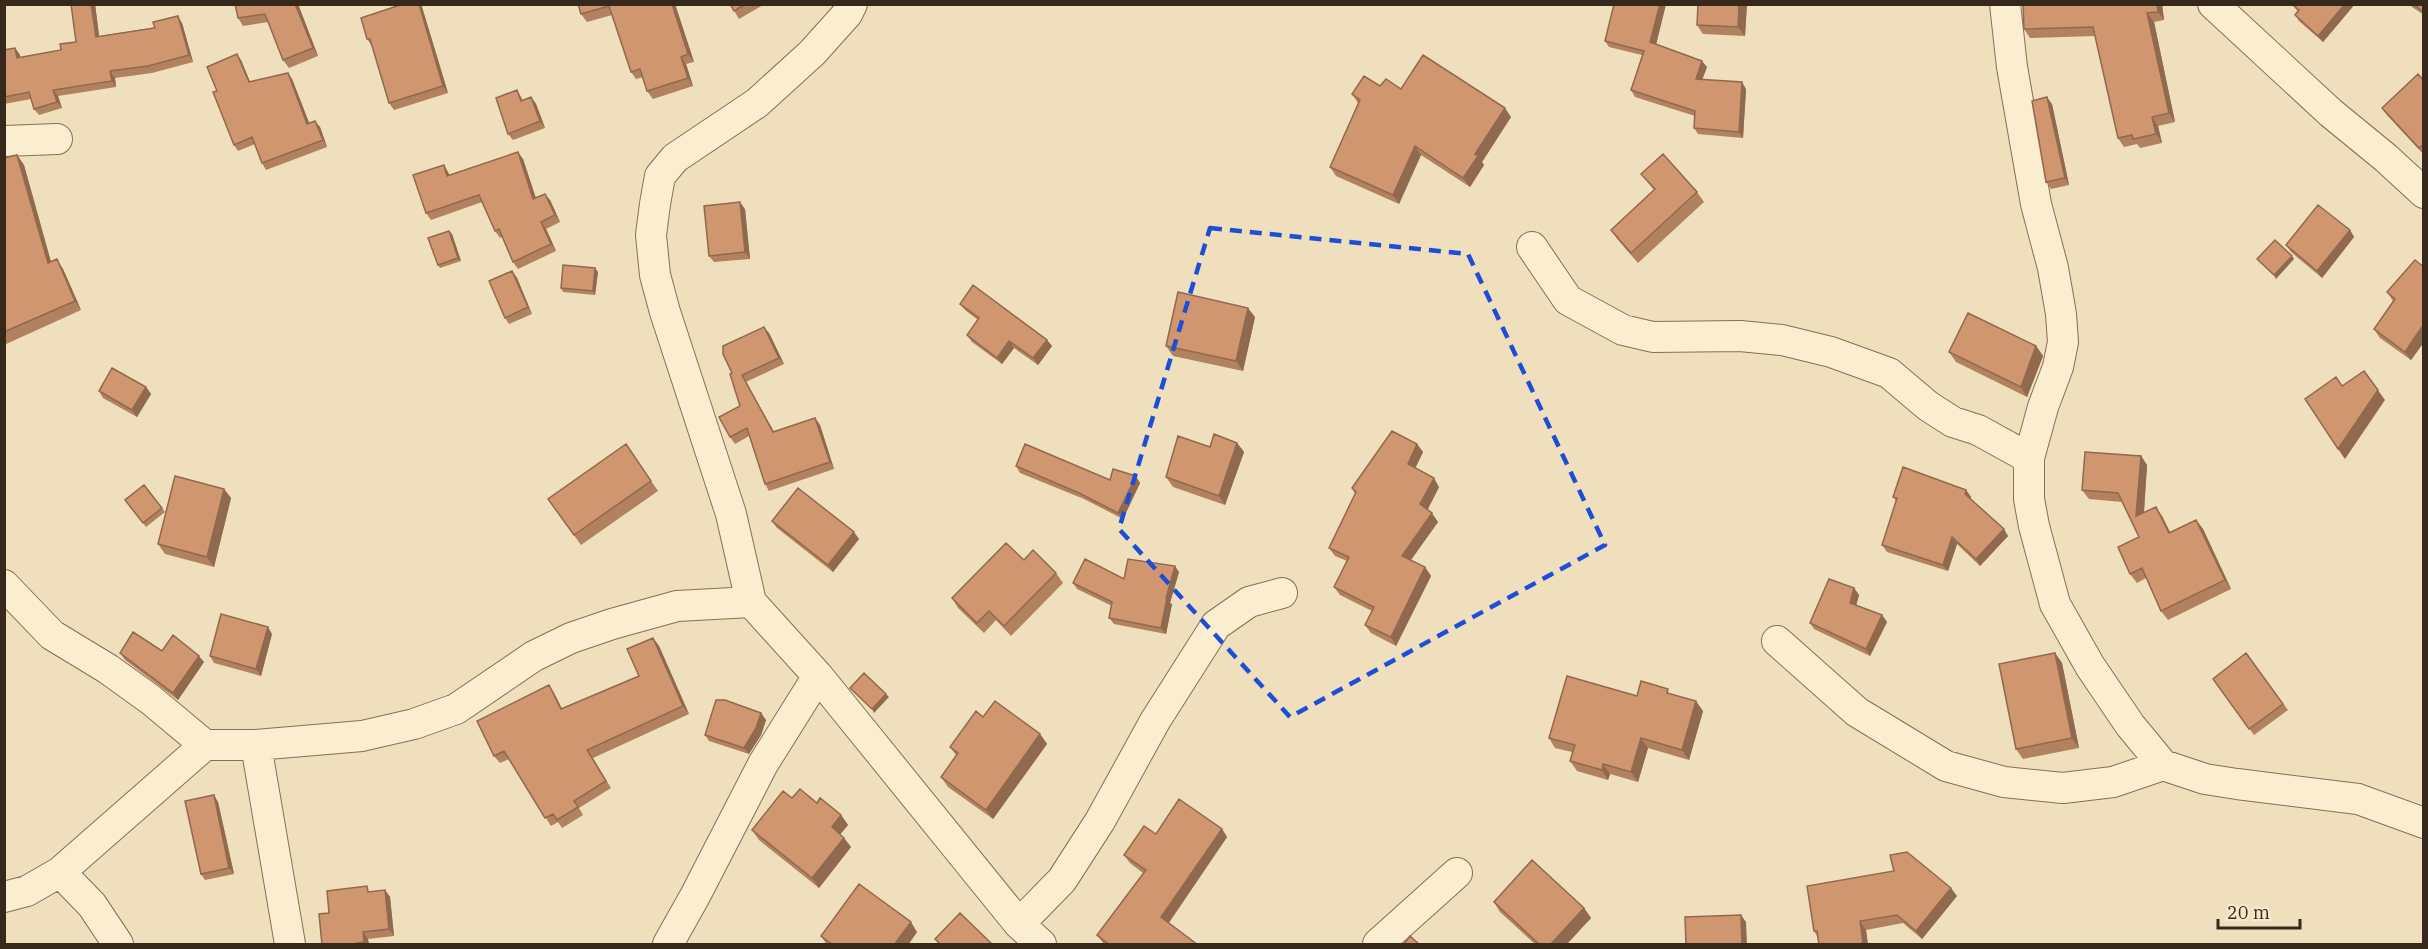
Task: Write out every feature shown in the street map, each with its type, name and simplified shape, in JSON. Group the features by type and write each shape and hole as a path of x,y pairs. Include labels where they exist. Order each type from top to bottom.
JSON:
{"street":[{"path":"852,4 847,14 812,53 757,103 675,158 660,176 651,235 655,275 730,514 751,602 818,676 1019,924 1041,945"},
{"path":"2005,4 2012,67 2036,204 2053,268 2061,314 2063,342 2058,367 2043,407 2029,458 2029,499 2055,604 2097,676 2130,725 2163,765 2205,778 2237,784 2358,799 2424,823"},
{"path":"2213,4 2331,113 2424,193"},
{"path":"4,141 57,140"},
{"path":"1532,247 1568,300 1623,330 1653,337 1740,336 1782,340 1831,352 1889,373 1928,406 1953,422 1978,430 2029,458"},
{"path":"4,585 52,635 108,669 152,700 205,745 256,745 363,736 414,724 456,709 534,656 581,635 677,606 751,602"},
{"path":"1019,924 1062,880 1100,821 1155,721 1216,625 1249,602 1282,593"},
{"path":"1777,641 1857,712 1946,766 2004,782 2063,788 2113,782 2163,765"},
{"path":"668,945 763,764 818,676"},
{"path":"4,897 27,891 60,872 205,745"},
{"path":"256,745 290,945"},
{"path":"60,872 92,905 118,945"},
{"path":"1378,945 1457,873"}],"highlighted area":[{"path":"1210,228 1468,254 1605,545 1290,717 1119,529"}],"building":[{"path":"71,4 91,4 96,37 155,28 153,22 178,16 189,55 148,66 110,71 112,81 53,90 57,102 34,109 29,92 4,97 4,50 15,48 17,58 61,50 60,44 76,42"},
{"path":"235,4 295,4 313,48 283,60 265,14 238,18"},
{"path":"403,4 419,4 443,86 389,103 370,39 367,39 361,18"},
{"path":"578,4 672,4 688,54 681,57 688,78 647,91 640,69 631,72 609,6 581,14"},
{"path":"730,4 746,4 734,11"},
{"path":"1614,4 1660,4 1650,42 1702,61 1696,79 1742,82 1739,132 1694,128 1695,111 1631,90 1644,51 1605,41"},
{"path":"1698,4 1739,4 1738,27 1697,25"},
{"path":"2023,4 2157,4 2158,12 2147,13 2169,113 2152,117 2156,134 2133,139 2132,135 2118,138 2093,27 2024,29"},
{"path":"2292,4 2345,4 2318,36 2295,15 2299,10"},
{"path":"2413,4 2424,4 2424,12"},
{"path":"237,54 249,82 288,73 307,124 315,121 323,140 262,163 252,137 234,145 213,92 217,91 207,67"},
{"path":"1423,55 1505,108 1475,154 1478,156 1463,178 1415,146 1393,195 1330,167 1360,100 1352,94 1364,76 1380,86 1386,79 1401,89"},
{"path":"2418,74 2424,81 2424,144 2419,148 2382,108"},
{"path":"517,90 521,101 531,97 540,121 508,134 496,98"},
{"path":"2047,97 2065,178 2046,182 2032,101"},
{"path":"518,152 533,199 545,194 555,215 541,222 551,244 513,262 499,229 495,231 479,195 426,213 413,175 444,165 447,176"},
{"path":"1663,154 1697,192 1631,253 1611,230 1655,189 1641,174"},
{"path":"17,155 48,263 57,259 75,301 4,332 4,158"},
{"path":"740,202 745,252 709,256 704,206"},
{"path":"2318,205 2350,230 2317,271 2286,245"},
{"path":"449,231 458,258 438,265 428,238"},
{"path":"2275,240 2292,256 2274,275 2257,259"},
{"path":"2415,260 2424,267 2424,324 2405,352 2374,329 2395,299 2387,292"},
{"path":"563,265 595,268 593,291 561,288"},
{"path":"512,271 528,307 505,318 489,281"},
{"path":"973,285 1047,340 1033,358 1009,341 997,358 967,335 979,318 960,304"},
{"path":"1178,292 1248,308 1236,361 1166,346"},
{"path":"1968,313 2036,346 2021,387 1949,352"},
{"path":"764,327 779,358 742,375 773,432 815,418 830,462 765,484 747,428 730,437 719,417 740,406 730,374 732,373 723,354 723,346"},
{"path":"112,368 146,387 132,410 99,391"},
{"path":"2364,371 2378,390 2338,449 2305,399 2336,377 2342,386"},
{"path":"1392,431 1417,444 1408,464 1434,478 1420,504 1432,513 1402,556 1425,567 1391,637 1365,625 1374,607 1334,587 1349,557 1329,548 1356,492 1352,488"},
{"path":"1214,434 1237,443 1219,496 1166,477 1178,436 1210,447"},
{"path":"626,444 651,481 574,535 548,499"},
{"path":"1025,444 1110,480 1113,469 1136,476 1118,513 1079,493 1016,466"},
{"path":"2085,452 2141,456 2136,516 2156,507 2169,533 2196,520 2225,580 2161,611 2142,568 2130,574 2118,547 2139,537 2118,493 2082,490"},
{"path":"1903,467 1966,490 1965,494 2004,529 1976,559 1952,537 1943,565 1882,545 1897,498 1893,497"},
{"path":"175,476 224,489 207,557 158,544"},
{"path":"144,485 162,508 143,523 125,500"},
{"path":"798,488 854,532 828,565 772,521"},
{"path":"1006,543 1024,560 1033,550 1056,573 1004,626 989,611 977,623 952,598"},
{"path":"1085,559 1124,579 1128,559 1175,566 1161,628 1109,618 1112,602 1073,583"},
{"path":"1829,579 1854,588 1850,603 1882,615 1866,649 1810,623"},
{"path":"221,614 268,627 256,669 210,656"},
{"path":"133,632 162,651 173,635 199,656 173,693 120,653"},
{"path":"653,638 683,706 587,750 606,781 574,801 578,807 557,820 553,814 545,818 504,751 494,756 477,721 549,685 561,709 639,676 627,649"},
{"path":"2055,653 2072,738 2016,749 1999,664"},
{"path":"2246,653 2283,704 2249,729 2213,679"},
{"path":"864,673 886,694 872,709 850,688"},
{"path":"1567,676 1637,696 1641,681 1668,689 1667,693 1696,701 1682,750 1641,738 1631,772 1603,764 1602,770 1570,761 1575,745 1549,738"},
{"path":"716,700 725,700 761,713 756,728 744,748 705,735"},
{"path":"995,701 1040,734 986,810 941,777 958,753 950,747 976,711 983,717"},
{"path":"800,789 817,803 820,798 841,815 832,827 844,838 812,878 752,830 783,791 792,798"},
{"path":"214,795 229,868 201,874 185,801"},
{"path":"1179,799 1222,829 1161,917 1198,945 1110,945 1097,935 1146,870 1124,855 1144,826 1156,834"},
{"path":"1907,852 1951,888 1916,931 1897,915 1860,921 1863,943 1819,945 1817,931 1814,931 1807,886 1894,871 1890,855"},
{"path":"1532,860 1584,908 1550,945 1540,945 1494,902"},
{"path":"859,884 911,922 894,945 833,945 821,936"},
{"path":"367,886 368,892 385,890 389,929 363,932 364,942 322,945 319,914 329,913 327,891"},
{"path":"960,913 993,945 941,945 935,939"},
{"path":"1741,915 1742,945 1686,945 1685,917"},
{"path":"1410,936 1420,945 1403,945"}]}
